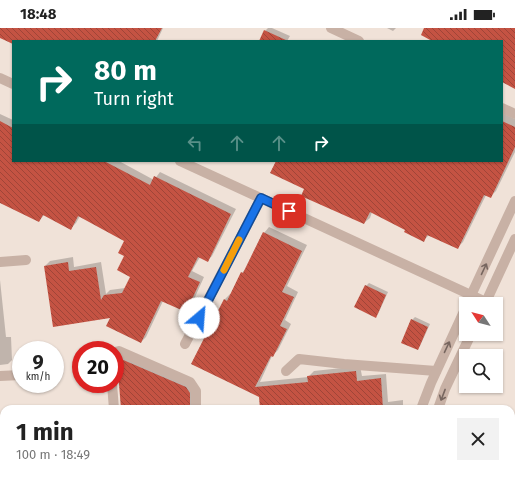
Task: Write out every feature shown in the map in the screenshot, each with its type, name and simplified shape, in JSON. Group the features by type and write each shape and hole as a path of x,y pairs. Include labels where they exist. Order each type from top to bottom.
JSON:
{"street":[{"path":"331,28 357,40"},
{"path":"0,78 12,84"},
{"path":"503,108 515,114"},
{"path":"182,162 261,198 459,297"},
{"path":"185,344 261,198"},
{"path":"470,297 515,201"},
{"path":"488,297 515,239"},
{"path":"0,262 26,260"},
{"path":"423,405 436,371 459,321"},
{"path":"439,405 445,389 468,341"},
{"path":"124,353 190,382 196,391 196,405"},
{"path":"286,371 299,359 436,371"},
{"path":"0,376 12,375"},
{"path":"113,393 114,405"}],"building":[{"path":"0,28 162,28 156,40 12,40 12,44 0,38"},
{"path":"424,28 515,28 515,89 503,83 503,40 430,40 421,35"},
{"path":"264,30 286,40 259,40"},
{"path":"0,121 12,127 12,162 106,162 150,185 154,176 231,214 208,262 198,257 188,277 200,282 186,312 161,301 141,343 106,326 110,318 53,327 44,266 68,262 69,271 96,267 101,300 104,295 122,293 130,277 117,270 124,256 118,253 124,241 78,216 71,230 43,215 39,222 0,203"},
{"path":"503,121 515,127 515,147 491,198 484,195 458,249 427,235 424,242 404,232 405,230 370,212 364,224 301,196 304,189 270,173 276,162 503,162"},
{"path":"263,232 302,251 282,292 294,297 280,326 287,329 273,357 271,356 255,387 308,382 307,376 356,371 357,381 381,378 383,405 260,405 259,397 191,364 224,299 227,301 241,272 243,273"},
{"path":"365,285 386,295 376,318 354,307"},
{"path":"411,319 428,327 418,350 401,343"},
{"path":"124,360 186,387 190,393 190,405 121,405 120,393 124,393"}],"slow traffic":[{"path":"224,270 239,240"}],"route":[{"path":"199,318 261,198 289,211"}]}
